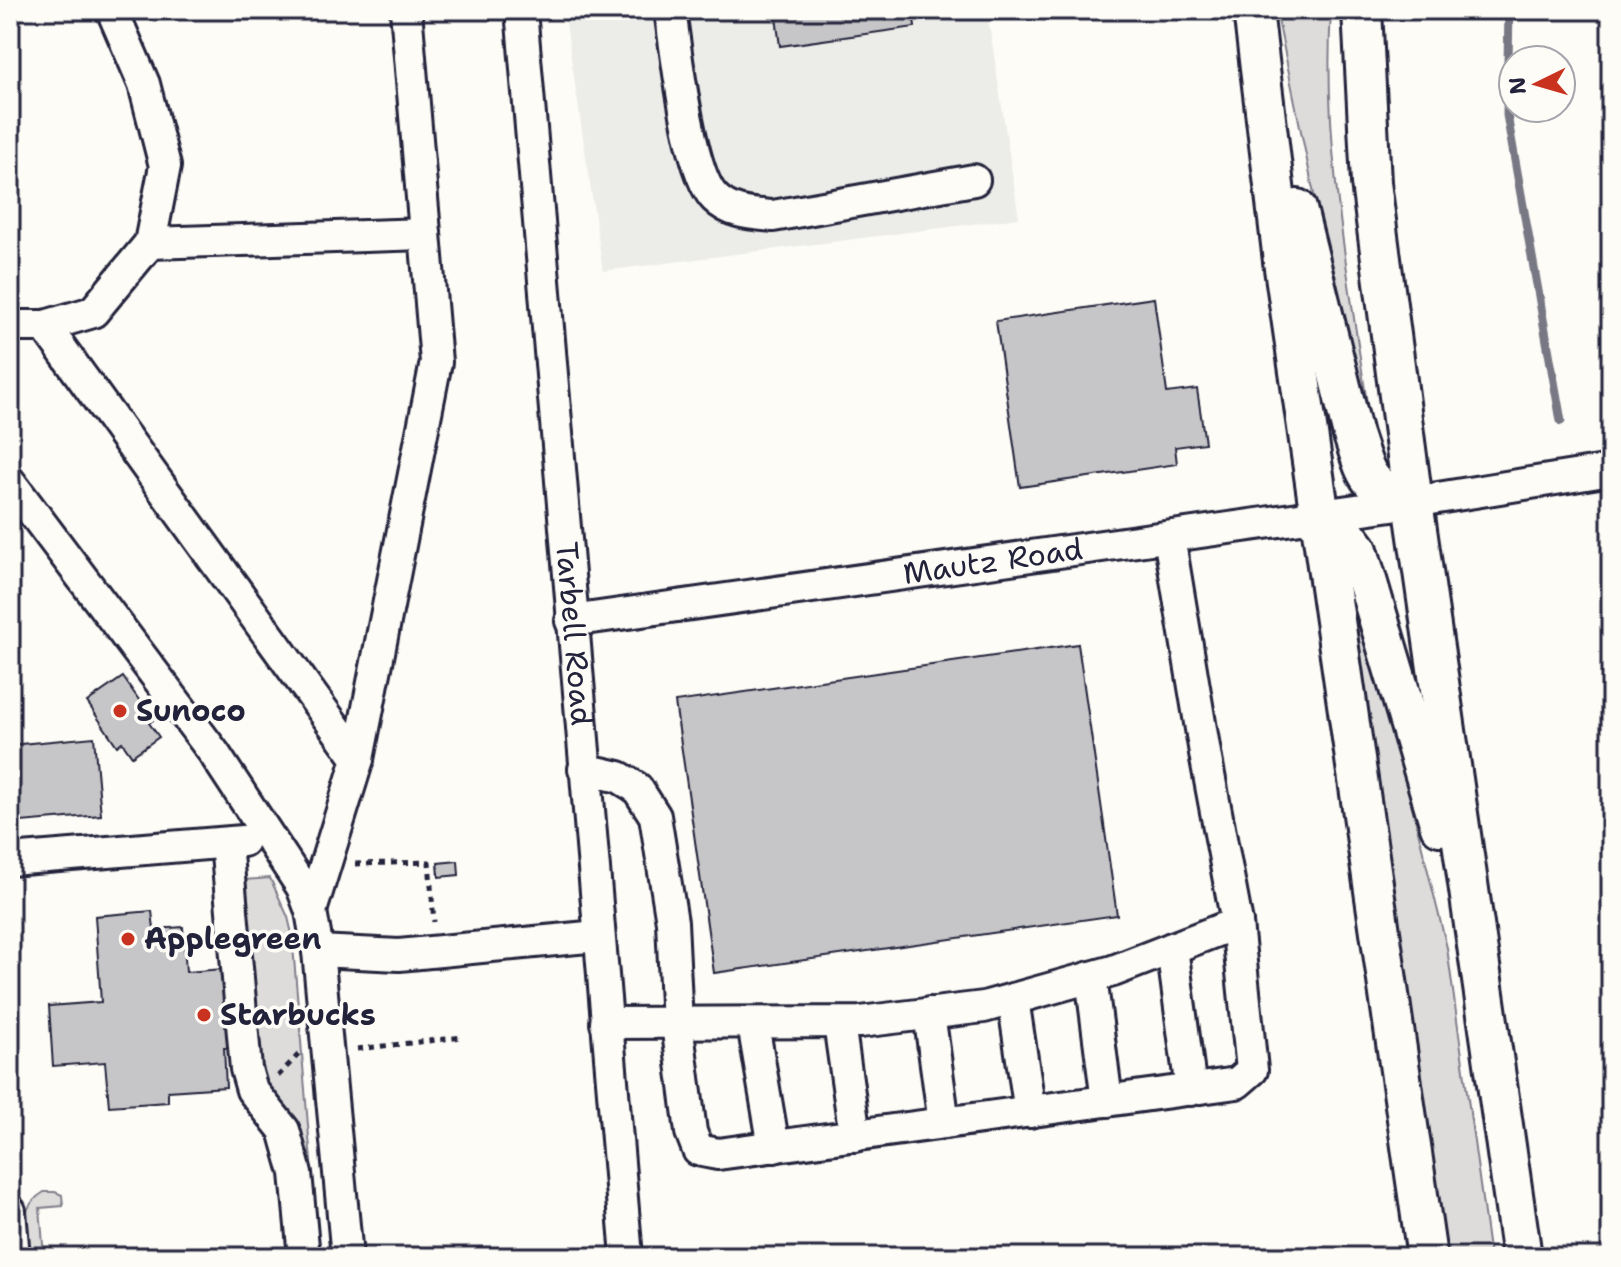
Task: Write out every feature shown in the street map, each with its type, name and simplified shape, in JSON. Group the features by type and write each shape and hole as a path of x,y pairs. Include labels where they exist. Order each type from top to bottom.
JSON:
{"main road":[{"path":"1253,10 1283,261 1427,1257"},
{"path":"1362,10 1371,183 1413,502 1522,1257"},
{"path":"1259,59 1353,435 1372,483 1384,493 1413,502"},
{"path":"1320,515 1340,526 1358,550 1478,956"}],"street":[{"path":"10,326 45,326 93,312 150,243 165,166 144,84 112,10"},
{"path":"311,911 358,759 436,362 406,10"},
{"name":"Tarbell Road","path":"521,10 627,1257"},
{"path":"670,10 698,166 714,197 741,213 773,216 974,180"},
{"path":"150,243 425,234"},
{"path":"45,326 358,759"},
{"name":"Mautz Road","path":"571,621 1413,502 1611,470"},
{"path":"10,482 214,753 302,887 311,911 318,951 347,1257"},
{"path":"584,769 619,777 637,788 655,816 672,922 677,1024 691,1132 698,1150 718,1154 1237,1083 1252,1070 1237,923 1169,537"},
{"path":"10,860 270,839"},
{"path":"226,843 246,1069 252,1090 284,1130 296,1173 304,1257"},
{"path":"606,1023 839,1023 984,1007 1091,977 1237,923"},
{"path":"318,951 399,955 598,936"},
{"path":"1172,948 1191,1090"},
{"path":"1091,977 1107,1101"},
{"path":"1013,999 1030,1112"},
{"path":"929,1013 944,1123"},
{"path":"839,1023 855,1136"},
{"path":"753,1024 774,1147"},
{"path":"10,1211 14,1257"}],"path":[{"path":"325,866 429,862 436,951"}],"shaded area":[{"path":"564,10 987,10 1019,218 603,271"},
{"path":"1276,10 1331,10 1329,64 1335,171 1372,437 1364,437"},
{"path":"1357,585 1447,948 1490,1257 1445,1257 1351,586"},
{"path":"270,878 288,917 292,934 319,1257 314,1257 260,1079 244,880"},
{"path":"44,1192 62,1195 63,1206 40,1208 44,1257 29,1257 25,1220 30,1205"}],"building":[{"path":"775,10 913,10 915,27 780,46"},
{"path":"1154,298 1167,393 1197,389 1205,443 1175,447 1177,464 1020,487 996,321"},
{"path":"1078,644 1117,915 714,973 675,702"},
{"name":"Sunoco","path":"123,677 153,720 149,723 159,737 132,756 122,742 117,746 87,702"},
{"name":"Sunoco","path":"94,737 101,815 10,823 10,745"},
{"path":"458,861 459,875 439,877 438,863"},
{"path":"152,911 154,929 183,927 186,972 223,969 229,1048 224,1048 226,1087 168,1091 168,1102 109,1106 105,1062 53,1066 49,1006 101,1002 95,916"}],"waterway":[{"path":"1509,10 1507,115 1561,421"}],"place":[{"name":"Sunoco","path":"120,711"},
{"name":"Applegreen","path":"128,939"},
{"name":"Starbucks","path":"204,1015"}]}
